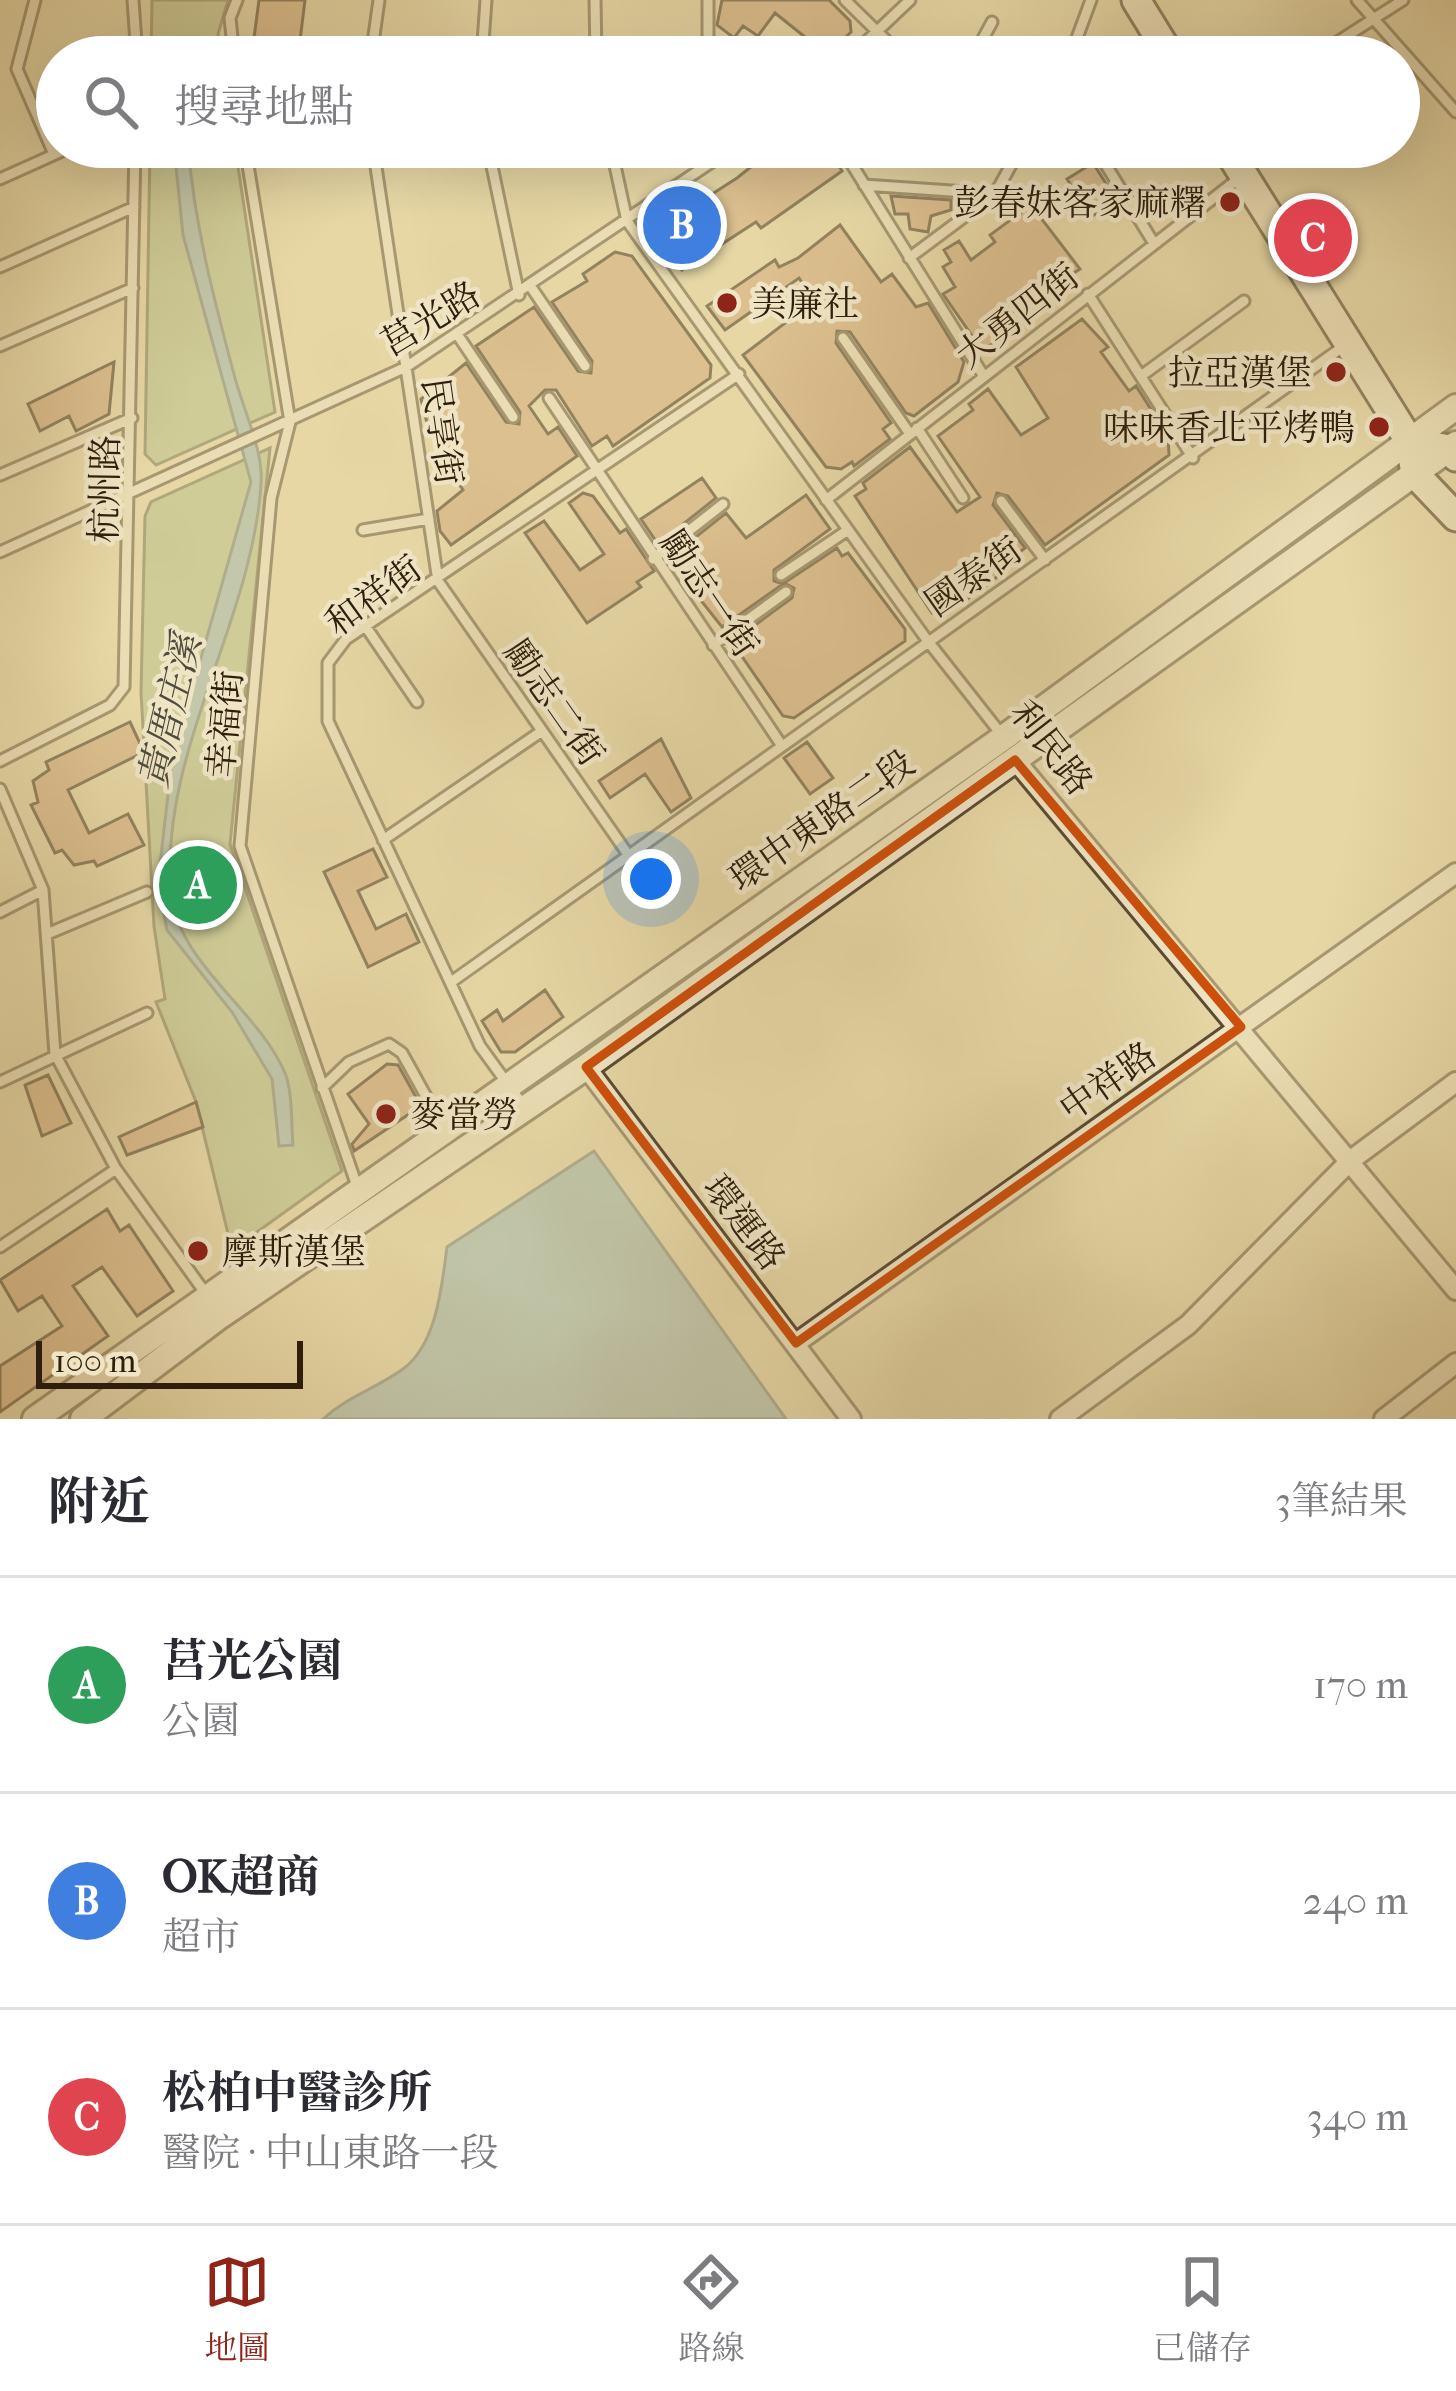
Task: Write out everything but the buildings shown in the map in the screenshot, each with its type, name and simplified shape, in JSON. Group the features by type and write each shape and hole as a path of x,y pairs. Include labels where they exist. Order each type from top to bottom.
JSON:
{"main road":[{"path":"1136,0 1158,36"},
{"path":"1240,168 1410,442 1414,474 1456,517"},
{"path":"1410,442 1454,450"}],"street":[{"name":"環中東路二段","path":"35,1419 213,1305 383,1208 586,1066 1456,407"},
{"name":"環中東路二段","path":"83,1419 213,1305 510,1084 1454,450"},
{"name":"利民路","path":"1009,749 1456,1289"},
{"name":"中祥路","path":"796,1343 1456,873"},
{"name":"環運路","path":"586,1066 851,1419"},
{"path":"1060,1419 1188,1325 1351,1160 1456,1082"},
{"path":"1384,1419 1456,1364"}],"lane":[{"path":"35,0 16,69 36,114"},
{"path":"133,0 136,36"},
{"path":"232,36 230,19 237,0"},
{"path":"374,36 379,0"},
{"path":"483,36 486,0"},
{"path":"595,0 596,36"},
{"path":"708,0 708,36"},
{"path":"845,0 880,34"},
{"path":"877,36 910,0"},
{"path":"1078,36 1091,0"},
{"path":"1357,0 1391,36"},
{"path":"1350,36 1403,0"},
{"path":"984,36 992,22"},
{"path":"1420,70 1456,112"},
{"path":"0,179 36,162"},
{"name":"杭州路","path":"0,760 110,705 124,687 135,168"},
{"name":"幸福街","path":"248,168 290,422 271,498 240,846 360,1193"},
{"name":"民享街","path":"376,168 438,581"},
{"path":"492,168 519,295"},
{"path":"616,168 628,221"},
{"name":"莒光路","path":"0,552 406,367 703,168"},
{"path":"854,168 983,375"},
{"path":"909,258 995,194 1009,168"},
{"path":"1107,168 1153,242"},
{"name":"大勇四街","path":"826,500 1244,175"},
{"path":"864,185 995,194"},
{"path":"0,267 134,207"},
{"name":"利民路","path":"628,221 1009,749"},
{"path":"531,287 585,366"},
{"path":"0,346 133,288"},
{"path":"1088,294 1193,458"},
{"path":"1141,376 1244,302"},
{"path":"458,334 513,417"},
{"path":"843,338 963,497"},
{"name":"國泰街","path":"454,980 780,743 1193,458 1348,343"},
{"name":"和祥街","path":"525,1108 480,1046 454,980 328,721 328,663 346,639 739,374"},
{"name":"勵志一街","path":"549,398 780,743"},
{"path":"0,476 132,418"},
{"path":"1000,501 1045,560"},
{"path":"653,559 723,504"},
{"path":"363,530 429,519"},
{"path":"781,575 848,530"},
{"name":"勵志二街","path":"438,581 628,853"},
{"path":"713,646 786,592"},
{"path":"366,627 417,702"},
{"path":"383,840 542,731"},
{"path":"0,789 43,890 55,1054 116,1169 213,1305"},
{"path":"0,911 43,890"},
{"path":"47,934 147,892"},
{"path":"0,1082 147,1013"},
{"path":"322,1088 349,1062 389,1044 402,1054 446,1132"},
{"path":"0,1247 116,1169"},
{"path":"360,1193 383,1208"}],"highlighted area":[{"path":"1015,760 1241,1027 796,1343 586,1067"}],"green space":[{"path":"152,0 228,0 218,36 151,36"},
{"path":"150,168 238,168 275,412 156,465 145,454"},
{"path":"270,448 230,844 342,1171 232,1250 196,1102 156,1002 165,999 154,926 141,692 145,516 151,502"}],"water":[{"path":"176,168 190,168 206,263 256,445 261,484 242,584 181,780 170,882 174,910 185,936 272,1048 285,1073 293,1145 279,1146 272,1079 232,1012 167,930 158,882 172,760 251,482 183,235"},
{"path":"594,1151 786,1419 323,1419 403,1369 424,1345 436,1313 447,1247"}],"place":[{"name":"彭春妹客家麻糬","path":"1230,202"},
{"name":"OK超商","path":"682,225"},
{"name":"松柏中醫診所","path":"1313,238"},
{"name":"美廉社","path":"727,303"},
{"name":"拉亞漢堡","path":"1336,372"},
{"name":"味味香北平烤鴨","path":"1379,427"},
{"name":"莒光公園","path":"198,885"},
{"name":"麥當勞","path":"386,1114"},
{"name":"摩斯漢堡","path":"198,1251"}],"water label":[{"name":"黃厝庄溪","path":"169,711"}]}
